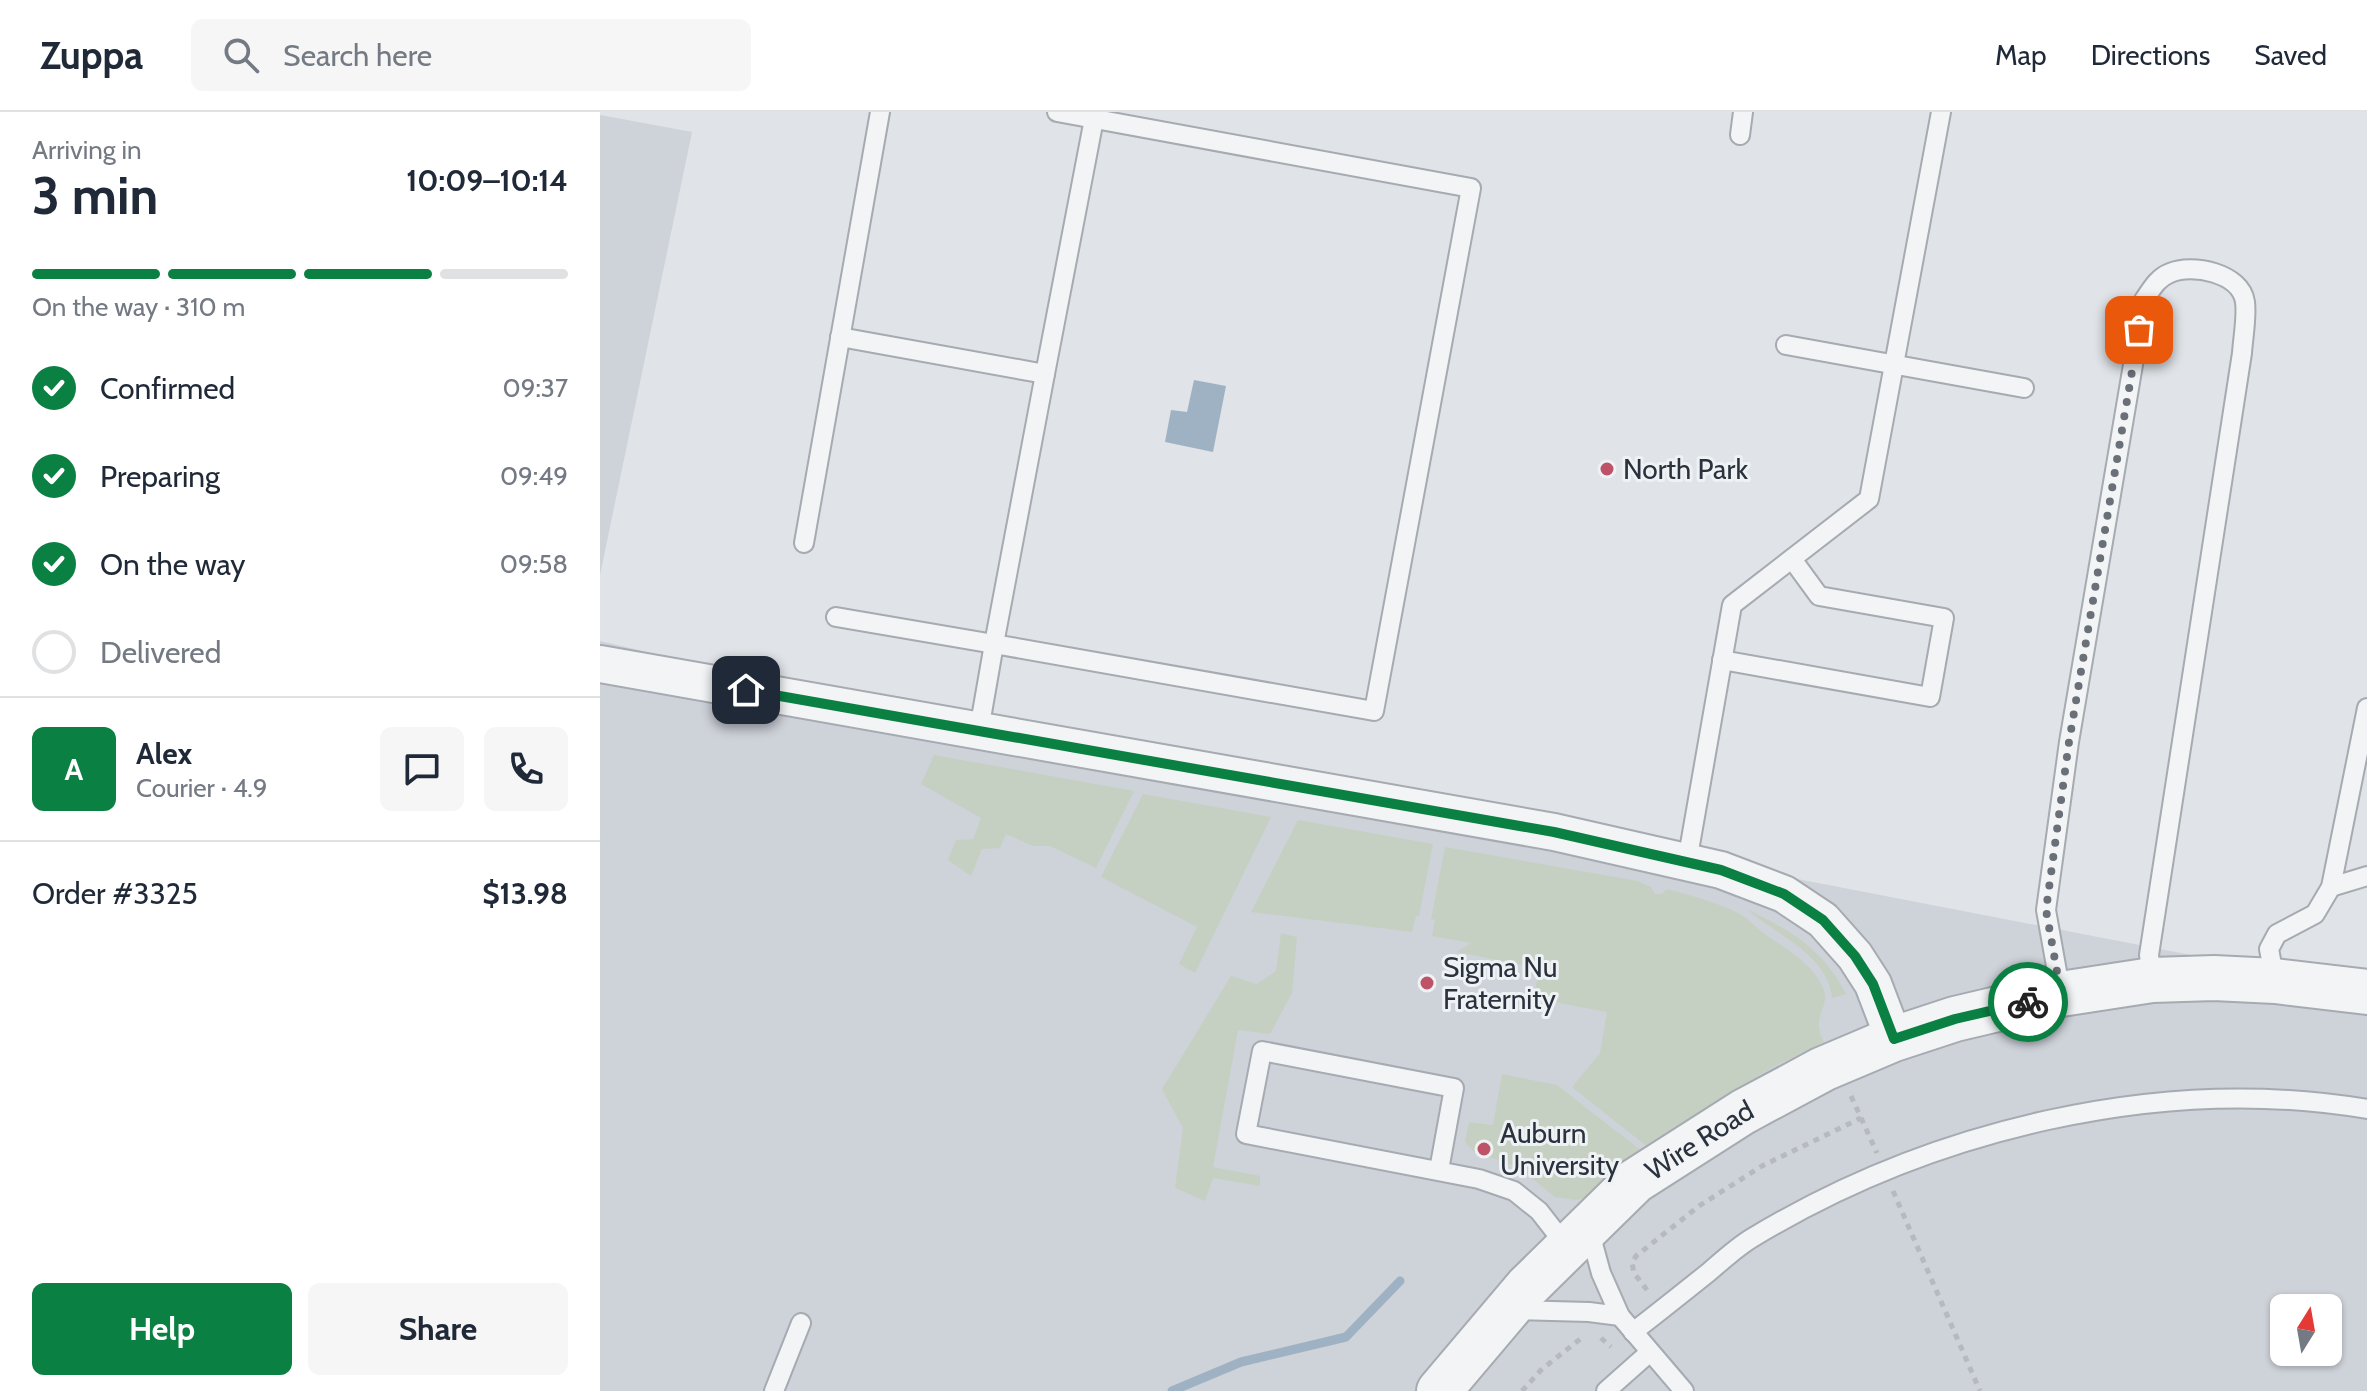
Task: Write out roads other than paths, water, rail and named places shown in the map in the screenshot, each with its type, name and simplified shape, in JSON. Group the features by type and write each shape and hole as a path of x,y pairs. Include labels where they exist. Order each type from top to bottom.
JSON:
{"street":[{"path":"600,664 1554,832 1721,870 1784,894 1823,920 1855,956 1873,984 1894,1039"},
{"name":"Wire Road","path":"1439,1391 1507,1310 1635,1181 1743,1112 1823,1069 1894,1039 1955,1019 2061,994 2152,980 2214,978 2275,981 2367,992"}],"lane":[{"path":"804,543 880,112"},
{"path":"836,617 1374,711 1471,188 1057,112"},
{"path":"1740,135 1743,112"},
{"path":"1687,862 1732,605 1869,499 1941,112"},
{"path":"979,730 1094,119"},
{"path":"2061,994 2046,910 2069,742 2144,300 2158,280 2170,273 2193,269 2223,277 2237,286 2245,300 2240,369 2149,955 2152,980"},
{"path":"840,337 1045,374"},
{"path":"1786,345 2024,388"},
{"path":"1722,660 1930,697 1944,618 1819,596 1792,559"},
{"path":"2275,981 2269,949 2277,934 2315,914 2331,887 2367,709"},
{"path":"2331,887 2367,876"},
{"path":"1439,1170 1454,1088 1262,1051 1246,1134 1439,1170 1514,1191 1578,1236 1601,1273 1620,1316 1684,1391"},
{"path":"1633,1332 1749,1240 1827,1196 1917,1158 2058,1118 2137,1103 2207,1098 2290,1101 2367,1109"},
{"path":"1507,1310 1620,1316"},
{"path":"774,1391 801,1323"},
{"path":"1606,1391 1650,1352"}],"water":[{"path":"1194,380 1226,386 1213,452 1165,442 1171,410 1187,412"}],"waterway":[{"path":"1172,1391 1241,1362 1346,1337 1400,1281"}],"place":[{"name":"North Park","path":"1607,469"},
{"name":"Sigma Nu Fraternity","path":"1427,983"},
{"name":"Auburn University","path":"1484,1149"}]}
